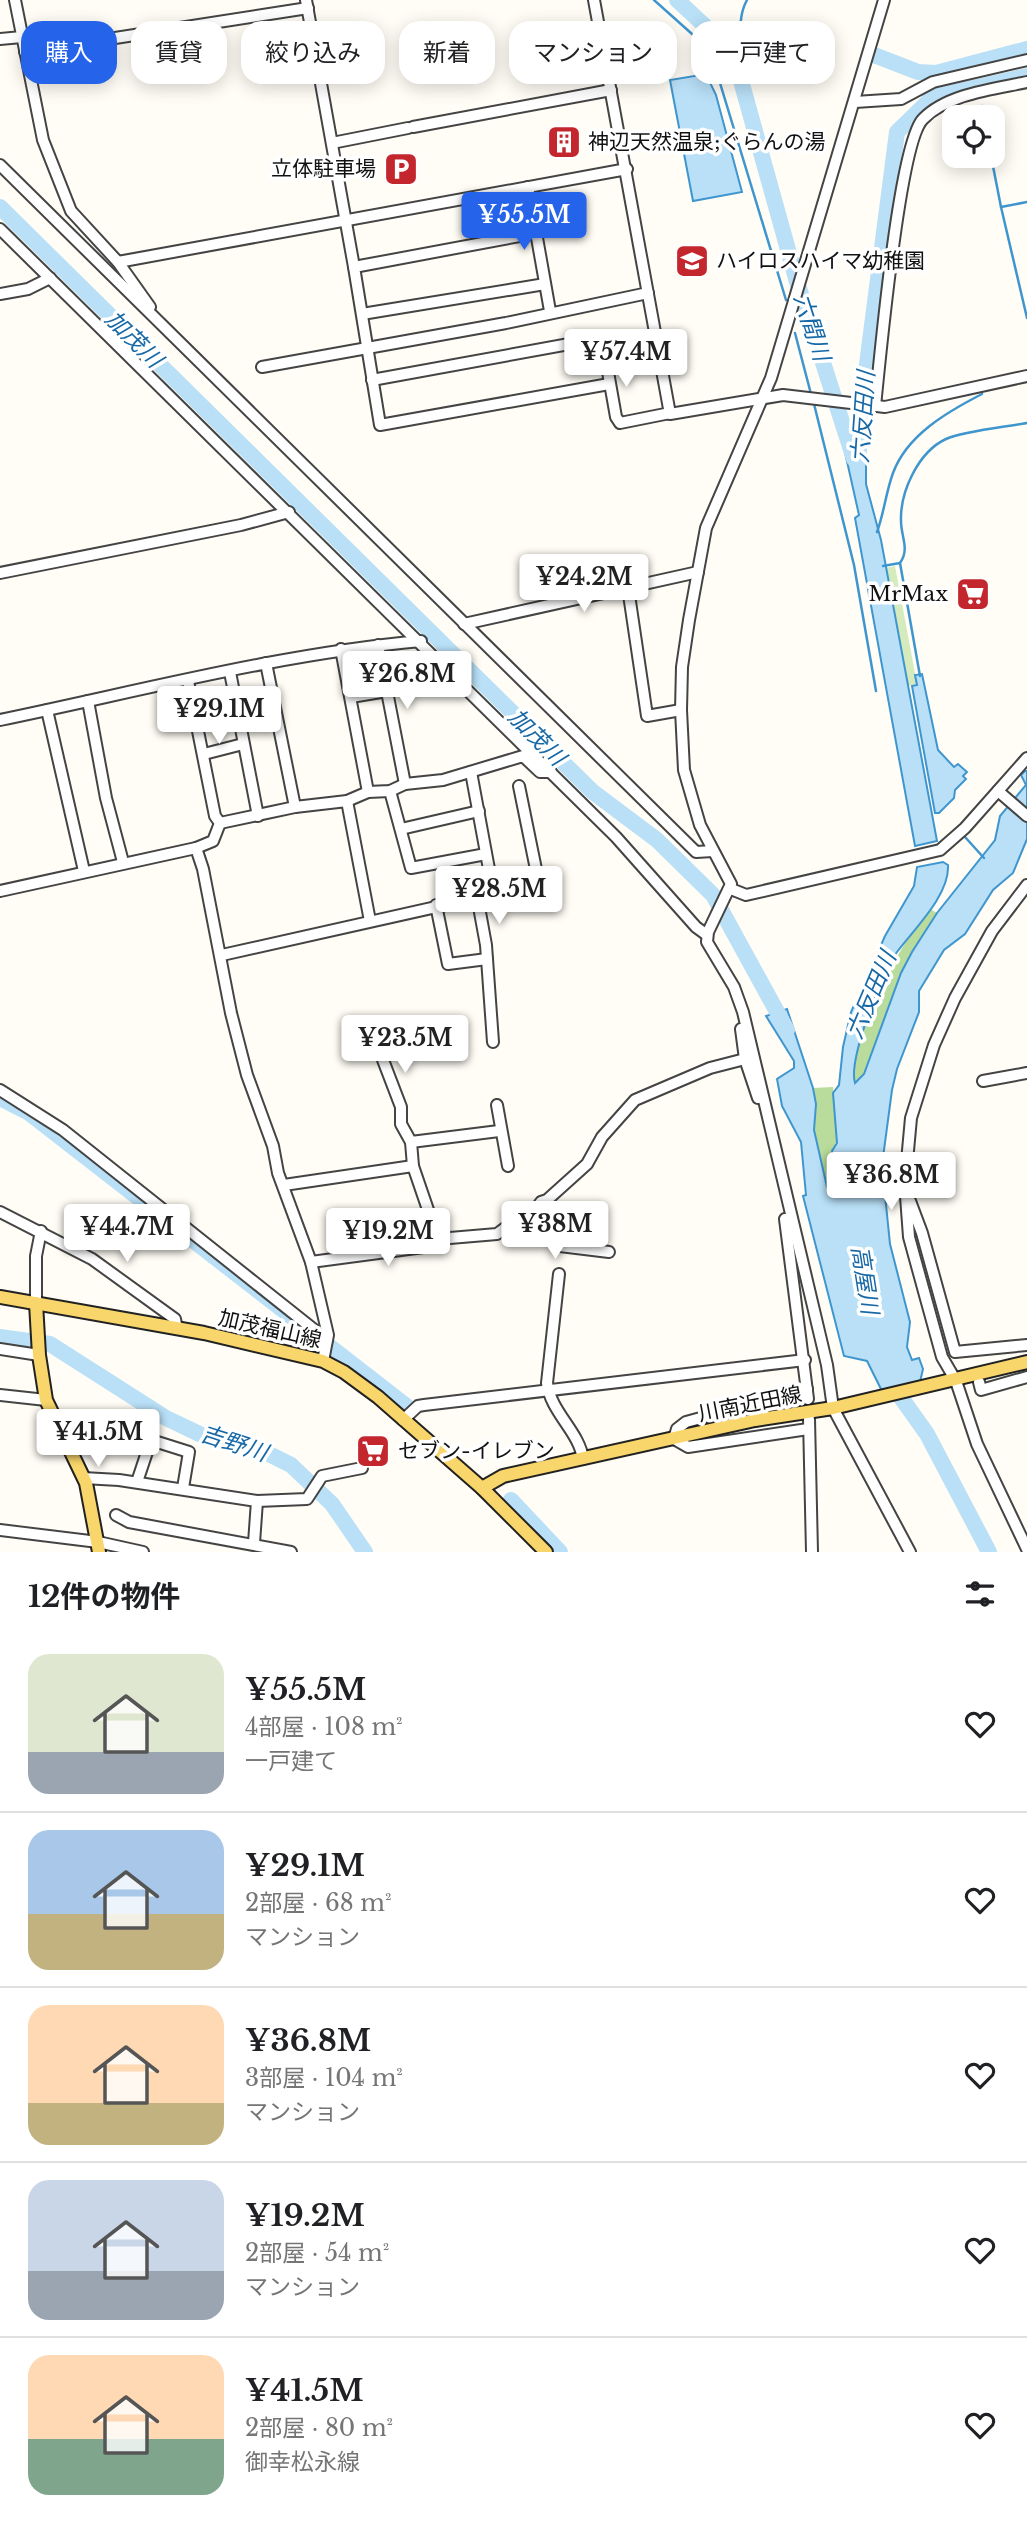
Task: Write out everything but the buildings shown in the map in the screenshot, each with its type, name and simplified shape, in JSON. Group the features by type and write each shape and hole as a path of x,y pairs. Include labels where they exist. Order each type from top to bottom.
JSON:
{"main road":[{"name":"加茂福山線","path":"0,1297 177,1329 325,1348 482,1488 546,1552"},
{"path":"36,1303 38,1345 46,1400 83,1478 98,1547"},
{"name":"川南近田線","path":"482,1488 503,1476 755,1420 838,1407 1027,1362"}],"street":[{"path":"15,0 21,32"},
{"path":"594,0 670,413"},
{"path":"884,0 806,271 762,400 706,528 682,667 681,710 684,770 700,825 727,871 730,890 707,933 707,942 731,979 743,1012 838,1407 910,1552"},
{"path":"117,36 307,4 380,425 609,384"},
{"path":"0,39 21,37"},
{"path":"855,102 901,99 933,82 1027,60"},
{"path":"872,406 912,134 921,121 941,107 965,97 1027,82"},
{"path":"32,84 43,140 71,211 118,262 152,310 150,314"},
{"path":"332,143 611,90"},
{"path":"0,165 696,852 713,851"},
{"path":"118,262 626,169"},
{"path":"528,187 550,311"},
{"path":"0,229 421,641 707,933"},
{"path":"354,267 537,233"},
{"path":"0,294 29,289 50,278"},
{"path":"362,314 545,284"},
{"path":"262,367 506,323 550,311 648,293"},
{"path":"372,380 602,338 615,417 620,423 783,395 872,406 919,400 1027,376"},
{"path":"0,573 241,526 289,512"},
{"path":"464,624 698,572"},
{"path":"628,588 647,716 681,710"},
{"path":"0,720 266,663 341,649 421,641"},
{"path":"378,645 405,784"},
{"path":"341,649 368,792"},
{"path":"266,663 295,807"},
{"path":"230,671 258,816"},
{"path":"188,681 215,816 220,823"},
{"path":"351,697 387,691"},
{"path":"88,701 123,862"},
{"path":"47,710 84,871"},
{"path":"204,754 243,744"},
{"path":"220,823 295,807 347,801 368,792 390,791 405,784 443,780 523,756 540,772 551,772"},
{"path":"730,890 747,895 945,847 1000,793 1027,758"},
{"path":"471,772 494,896"},
{"path":"222,955 539,884 519,786"},
{"path":"390,791 411,868 486,854"},
{"path":"1000,793 1027,816"},
{"path":"347,801 370,921"},
{"path":"401,829 479,811"},
{"path":"0,891 196,848 213,841 220,823"},
{"path":"196,848 203,869 222,955 231,1013 247,1075 311,1262 325,1348"},
{"path":"1027,886 992,931 934,1045 911,1118 905,1183 909,1237 942,1357 977,1444 1027,1549"},
{"path":"477,896 487,959 493,1042"},
{"path":"436,905 448,964 487,959"},
{"path":"743,1012 740,1022 745,1059 760,1104 771,1126"},
{"path":"311,1262 431,1246 438,1239 497,1234 517,1219 533,1213 541,1202 587,1164 602,1137 635,1100 710,1068 745,1059"},
{"path":"383,1060 401,1107 401,1124 411,1142 413,1166 438,1239"},
{"path":"983,1081 1027,1073"},
{"path":"0,1090 63,1130 325,1348"},
{"path":"497,1105 499,1131 508,1167"},
{"path":"411,1142 499,1131"},
{"path":"284,1185 413,1166"},
{"path":"905,1183 909,1185 909,1199 922,1233 955,1352 1027,1345"},
{"path":"789,1210 785,1218 808,1394 686,1422 677,1429 674,1439 688,1447 808,1424 812,1552"},
{"path":"0,1212 92,1259 175,1319 177,1329"},
{"path":"533,1213 560,1246 609,1252"},
{"path":"36,1303 36,1256 41,1231"},
{"path":"559,1274 548,1391 563,1422 579,1442 583,1459"},
{"path":"0,1349 38,1345"},
{"path":"975,1350 975,1362"},
{"path":"403,1420 418,1406 805,1360"},
{"path":"979,1382 981,1390 1027,1377"},
{"path":"0,1395 46,1400"},
{"path":"137,1482 151,1440 189,1452 183,1488"},
{"path":"83,1478 183,1488 257,1501 307,1499 322,1476 362,1468"},
{"path":"254,1543 257,1501"},
{"path":"116,1515 129,1522 254,1543 291,1552"},
{"path":"0,1530 143,1552"}],"green space":[{"path":"895,566 917,684 908,686 886,568"},
{"path":"930,909 937,913 901,973 864,1074 855,1083 854,1065 858,1043 878,992 905,943"},
{"path":"833,1087 837,1127 833,1151 837,1170 834,1183 826,1187 814,1130 816,1104 813,1088"}],"water":[{"path":"691,76 691,84 711,84 742,192 693,201 671,84 677,84 677,79"},
{"path":"866,434 866,484 881,540 937,841 915,846 855,518 859,515 842,439"},
{"path":"922,674 938,750 954,767 958,764 967,772 963,776 966,779 955,790 954,798 939,813 935,813 912,686 917,685 915,675"},
{"path":"1027,771 1027,839 1013,873 993,890 965,934 944,950 919,991 919,1012 897,1069 892,1090 882,1165 890,1244 910,1322 907,1347 912,1360 919,1358 923,1369 920,1382 882,1391 867,1361 844,1356 803,1196 806,1195 801,1142 782,1106 777,1079 794,1068 794,1061 766,1016 787,1009 813,1088 816,1104 814,1130 827,1187 834,1183 837,1170 832,1151 837,1143 833,1093 839,1085 843,1047 851,1012 885,936 914,886 917,867 943,862 948,865 947,876 937,900 897,952 883,978 861,1037 856,1056 855,1083 864,1074 901,973 912,952 937,913 995,840 1000,816 1026,785 1021,775"}],"waterway":[{"path":"654,0 701,42 713,60 786,300"},
{"name":"六間川","path":"677,0 719,39 738,70 797,282 854,459"},
{"path":"741,21 747,0"},
{"name":"六反田川","path":"874,55 918,72 936,73 1027,49"},
{"name":"六反田川","path":"859,457 859,426 897,132 933,97 1027,76"},
{"path":"993,168 1001,207"},
{"path":"1027,202 1001,207 1027,318"},
{"name":"加茂川","path":"0,207 593,792 657,840 713,895 787,1030"},
{"path":"795,333 811,394"},
{"path":"877,532 893,473 908,447 942,417 982,394"},
{"path":"814,404 854,565 876,691"},
{"path":"920,676 900,563 905,548 901,510 907,486 927,453 946,439 974,431 1027,423"},
{"path":"883,566 900,563"},
{"path":"965,837 984,858"},
{"path":"0,1098 29,1113 409,1408"},
{"name":"吉野川","path":"0,1337 50,1344 166,1418 210,1439 269,1454 291,1465 332,1504 365,1552"},
{"name":"高屋川","path":"890,1382 927,1434 989,1552"},
{"path":"511,1500 560,1552"}],"place":[{"name":"神辺天然温泉;ぐらんの湯","path":"564,142"},
{"name":"立体駐車場","path":"401,169"},
{"name":"ハイロスハイマ幼稚園","path":"692,261"},
{"name":"MrMax","path":"973,594"},
{"name":"セブン-イレブン","path":"373,1451"}]}
